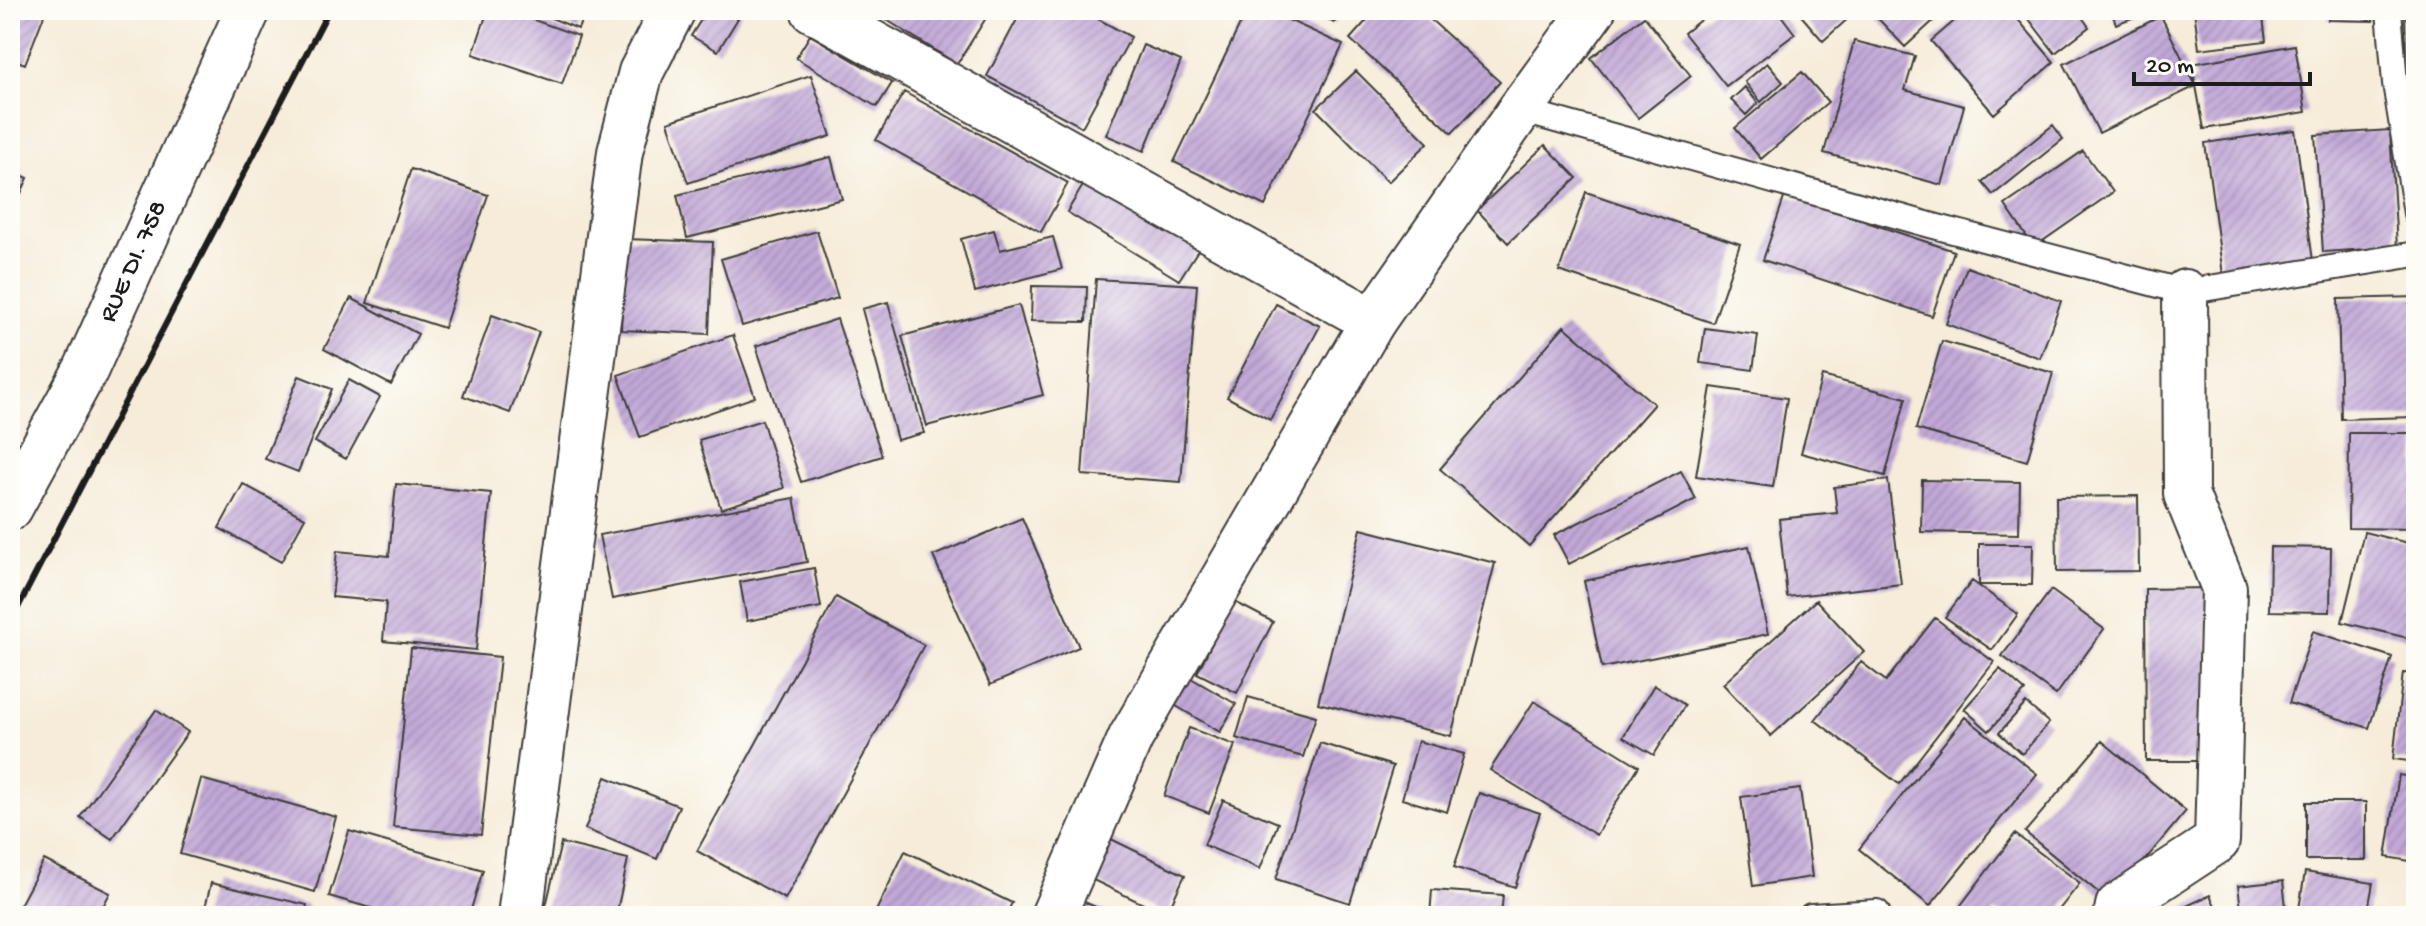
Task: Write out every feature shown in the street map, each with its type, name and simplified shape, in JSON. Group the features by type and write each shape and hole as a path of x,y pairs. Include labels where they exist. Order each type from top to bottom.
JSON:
{"street":[{"name":"RUE DI. 758","path":"10,508 86,369 248,10"},
{"path":"520,916 620,152 641,72 673,10"},
{"path":"813,10 1373,321"},
{"path":"1053,916 1131,737 1373,321 1593,10"},
{"path":"2116,916 2118,906 2217,841 2224,588 2186,494 2185,292"}],"lane":[{"path":"2389,10 2395,83 2416,213"},
{"path":"1520,110 1930,225 2185,292 2416,254"},
{"path":"1811,916 1877,912"}],"building":[{"path":"10,10 46,10 25,64 10,58"},
{"path":"488,10 506,10 579,36 562,84 473,54"},
{"path":"532,10 586,10 578,29"},
{"path":"707,10 743,10 718,51 691,36"},
{"path":"871,10 991,10 957,64"},
{"path":"1022,10 1082,10 1131,37 1082,127 987,76"},
{"path":"1247,10 1267,10 1343,45 1265,206 1174,162"},
{"path":"1313,10 1342,10 1334,23"},
{"path":"1376,10 1420,10 1500,82 1452,133 1350,39"},
{"path":"1713,10 1777,10 1795,34 1726,86 1684,33"},
{"path":"1846,10 1851,16 1823,41 1798,12"},
{"path":"1870,10 1945,10 1905,47"},
{"path":"1967,10 2010,10 2054,62 1994,114 1931,41"},
{"path":"2022,10 2077,10 2089,27 2055,53"},
{"path":"2111,10 2153,10 2116,24"},
{"path":"2194,10 2262,10 2266,41 2199,49"},
{"path":"2328,10 2373,10 2373,21 2328,20"},
{"path":"2405,10 2416,10 2416,137 2408,137"},
{"path":"1644,16 1691,76 1638,118 1591,58"},
{"path":"2161,16 2196,86 2099,133 2064,64"},
{"path":"810,35 892,83 877,107 796,58"},
{"path":"1854,41 1915,56 1905,90 1964,106 1942,185 1824,153"},
{"path":"1143,45 1181,61 1144,151 1106,135"},
{"path":"2295,45 2306,112 2204,129 2192,64"},
{"path":"1767,63 1783,82 1761,102 1745,82"},
{"path":"1356,71 1428,143 1388,182 1316,109"},
{"path":"1802,72 1828,102 1761,159 1735,128"},
{"path":"811,75 831,136 688,183 668,122"},
{"path":"1745,87 1758,103 1746,115 1731,100"},
{"path":"904,92 1068,183 1041,232 876,140"},
{"path":"2053,125 2063,139 1993,195 1982,182"},
{"path":"2295,130 2313,261 2223,275 2205,143"},
{"path":"2390,130 2397,247 2323,252 2315,135"},
{"path":"1545,145 1577,178 1508,243 1477,210"},
{"path":"2083,151 2113,192 2034,247 2005,205"},
{"path":"831,157 842,199 687,238 677,195"},
{"path":"411,169 488,195 444,328 367,303"},
{"path":"10,170 28,178 10,217"},
{"path":"1085,182 1198,250 1179,280 1067,212"},
{"path":"1586,192 1740,244 1713,323 1559,271"},
{"path":"1785,195 1954,251 1932,316 1763,260"},
{"path":"994,230 1000,250 1053,237 1062,269 975,292 961,239"},
{"path":"817,231 838,298 742,326 721,259"},
{"path":"625,239 713,242 709,334 621,330"},
{"path":"1967,267 2061,301 2040,358 1946,324"},
{"path":"1096,279 1197,285 1181,482 1082,475"},
{"path":"1032,286 1087,287 1086,322 1031,321"},
{"path":"2416,297 2416,417 2341,419 2338,299"},
{"path":"351,298 418,334 391,385 324,349"},
{"path":"888,302 924,433 897,440 862,309"},
{"path":"1276,304 1320,326 1270,420 1227,397"},
{"path":"1019,305 1043,395 927,426 902,336"},
{"path":"492,315 539,332 510,413 463,396"},
{"path":"837,319 882,456 801,482 756,346"},
{"path":"1564,326 1654,404 1529,546 1440,469"},
{"path":"1705,328 1758,335 1753,370 1700,363"},
{"path":"733,335 755,397 640,437 618,375"},
{"path":"1942,341 2053,373 2027,461 1916,429"},
{"path":"299,376 332,389 298,472 265,459"},
{"path":"1822,376 1906,398 1885,476 1801,453"},
{"path":"349,380 380,397 346,459 315,442"},
{"path":"1711,387 1787,398 1773,487 1696,476"},
{"path":"762,420 784,488 721,509 699,440"},
{"path":"2349,433 2416,433 2416,529 2348,528"},
{"path":"1681,471 1696,499 1569,564 1554,535"},
{"path":"1888,480 1901,584 1787,597 1779,519 1837,513 1834,487"},
{"path":"1922,480 2020,482 2019,534 1921,532"},
{"path":"243,484 305,518 281,562 219,528"},
{"path":"396,484 491,493 476,650 383,641 386,602 332,597 337,551 389,556"},
{"path":"2138,496 2139,571 2057,572 2056,497"},
{"path":"794,498 807,562 612,599 599,535"},
{"path":"1022,518 1079,647 990,685 933,556"},
{"path":"1361,529 1495,563 1451,736 1318,703"},
{"path":"2364,532 2416,545 2416,640 2342,622"},
{"path":"1979,544 2033,544 2032,585 1979,585"},
{"path":"1749,546 1768,634 1602,668 1584,581"},
{"path":"2270,547 2331,548 2330,612 2269,611"},
{"path":"814,568 821,607 747,621 740,582"},
{"path":"1972,581 2018,614 1992,650 1945,617"},
{"path":"2208,588 2208,761 2146,761 2145,589"},
{"path":"2051,590 2104,629 2056,695 2002,656"},
{"path":"836,597 924,645 785,899 697,851"},
{"path":"1816,600 1864,652 1771,736 1723,684"},
{"path":"1233,601 1273,622 1237,693 1197,673"},
{"path":"1935,618 1994,662 1899,784 1815,720 1861,662 1886,681"},
{"path":"2313,631 2392,657 2369,728 2289,703"},
{"path":"411,648 500,657 481,835 393,827"},
{"path":"2000,669 2025,691 1989,731 1964,709"},
{"path":"1182,673 1236,704 1220,732 1166,700"},
{"path":"2403,673 2416,674 2416,762 2393,759"},
{"path":"1654,685 1685,705 1654,755 1623,737"},
{"path":"1248,697 1316,716 1303,757 1236,738"},
{"path":"1534,701 1639,766 1596,835 1490,770"},
{"path":"2026,703 2049,723 2022,754 1999,733"},
{"path":"156,710 188,732 112,839 80,817"},
{"path":"1965,717 2037,774 1930,906 1859,849"},
{"path":"1189,728 1235,745 1209,813 1164,796"},
{"path":"1418,741 1464,754 1447,812 1402,799"},
{"path":"2102,741 2186,811 2110,902 2025,832"},
{"path":"1320,743 1393,766 1350,903 1276,879"},
{"path":"2399,775 2416,778 2416,862 2386,857"},
{"path":"606,777 679,806 657,859 585,829"},
{"path":"201,779 336,817 315,892 180,854"},
{"path":"1800,789 1812,877 1753,886 1741,797"},
{"path":"1479,793 1540,813 1515,887 1454,867"},
{"path":"1223,800 1278,823 1260,869 1204,845"},
{"path":"2306,802 2366,802 2366,860 2306,860"},
{"path":"349,831 483,870 469,916 398,916 329,896"},
{"path":"2015,834 2080,883 2054,916 2003,916 1995,911 1992,916 1967,916 1958,909"},
{"path":"1111,839 1185,875 1166,915 1091,879"},
{"path":"561,843 628,859 616,916 575,916 545,910"},
{"path":"905,851 1012,903 1005,916 887,916 876,911"},
{"path":"44,860 110,893 98,916 14,916"},
{"path":"2305,872 2373,883 2367,916 2298,915"},
{"path":"2283,881 2287,916 2242,916 2238,886"},
{"path":"211,883 307,905 305,916 203,916"},
{"path":"1432,890 1503,895 1501,916 1430,916"},
{"path":"2210,895 2220,916 2165,916"},
{"path":"1082,901 1116,916 1075,916"}],"railway":[{"path":"10,623 329,10"}]}
